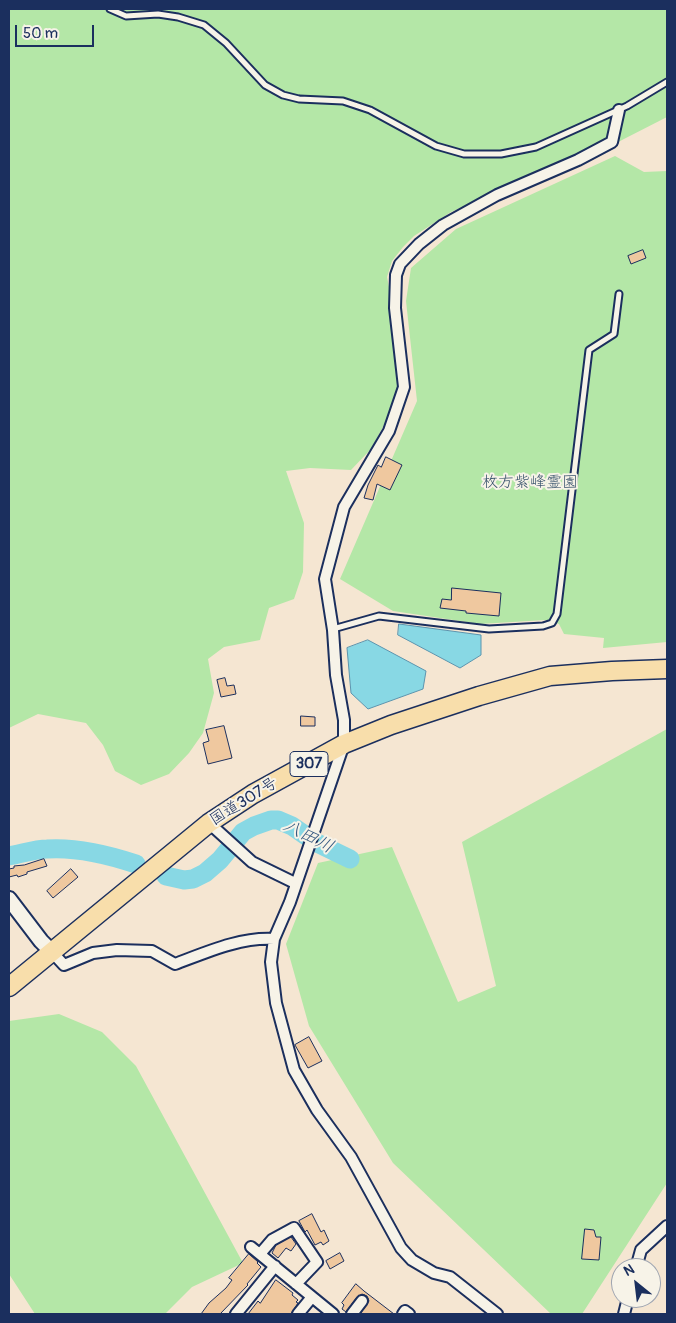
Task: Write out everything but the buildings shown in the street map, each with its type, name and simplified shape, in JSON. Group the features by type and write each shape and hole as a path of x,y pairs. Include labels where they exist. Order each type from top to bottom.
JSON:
{"highway":[{"name":"国道307号","path":"9,988 209,823 253,794 344,744 417,716 550,676 667,669"}],"street":[{"path":"497,1314 450,1277 434,1273 412,1260 401,1248 351,1157 317,1110 294,1070 276,1003 271,962 274,939 290,902 344,744 344,720 336,675 333,630 325,579 344,507 389,431 404,387 395,308 396,275 400,264 419,244 443,225 497,195 578,160 612,142 619,110"},
{"path":"209,823 252,862 295,883"},
{"path":"9,899 41,941 64,965 93,953 118,950 152,951 175,964 236,942 262,938 274,939"},
{"path":"639,1258 641,1250 667,1226"},
{"path":"260,1254 272,1240 294,1228 317,1262 296,1284"},
{"path":"251,1247 334,1314"},
{"path":"236,1314 275,1266"},
{"path":"298,1314 312,1297"},
{"path":"352,1314 362,1301"},
{"path":"403,1314 405,1311 409,1314"}],"lane":[{"path":"110,9 126,16 158,14 178,17 204,25 226,43 265,85 283,95 299,99 343,101 370,110 436,146 464,154 501,154 536,147 619,110 667,82"},
{"path":"333,630 379,616 489,629 543,626 552,622 557,614 589,350 614,334 619,294"}],"green space":[{"path":"9,9 667,9 667,117 573,168 518,182 451,212 414,236 392,261 387,277 395,317 398,399 371,449 351,470 310,468 286,471 304,523 303,572 294,599 269,608 260,640 224,647 208,659 214,693 203,733 189,753 169,774 141,785 115,771 103,745 86,723 38,714 9,728"},
{"name":"枚方紫峰霊園","path":"615,156 644,172 667,171 667,642 603,648 604,638 564,634 559,624 545,620 480,624 393,611 340,579 417,401 406,301 411,268 456,229"},
{"path":"667,729 667,1183 618,1258 611,1258 611,1269 582,1314 551,1314 393,1163 309,1026 286,944 318,863 392,847 458,1002 496,986 462,842"},
{"path":"59,1014 102,1032 136,1066 243,1263 192,1287 165,1314 35,1314 9,1274 9,1021"}],"water":[{"path":"399,624 481,635 481,655 460,668 398,635"},
{"path":"368,640 426,671 423,689 368,709 351,693 347,648"}],"waterway":[{"name":"八田川","path":"166,876 184,880 193,879 205,873 220,860 243,832 271,820 278,820 292,826 315,842 350,859"},
{"name":"八田川","path":"9,856 42,849 69,849 104,855 136,864"}]}
